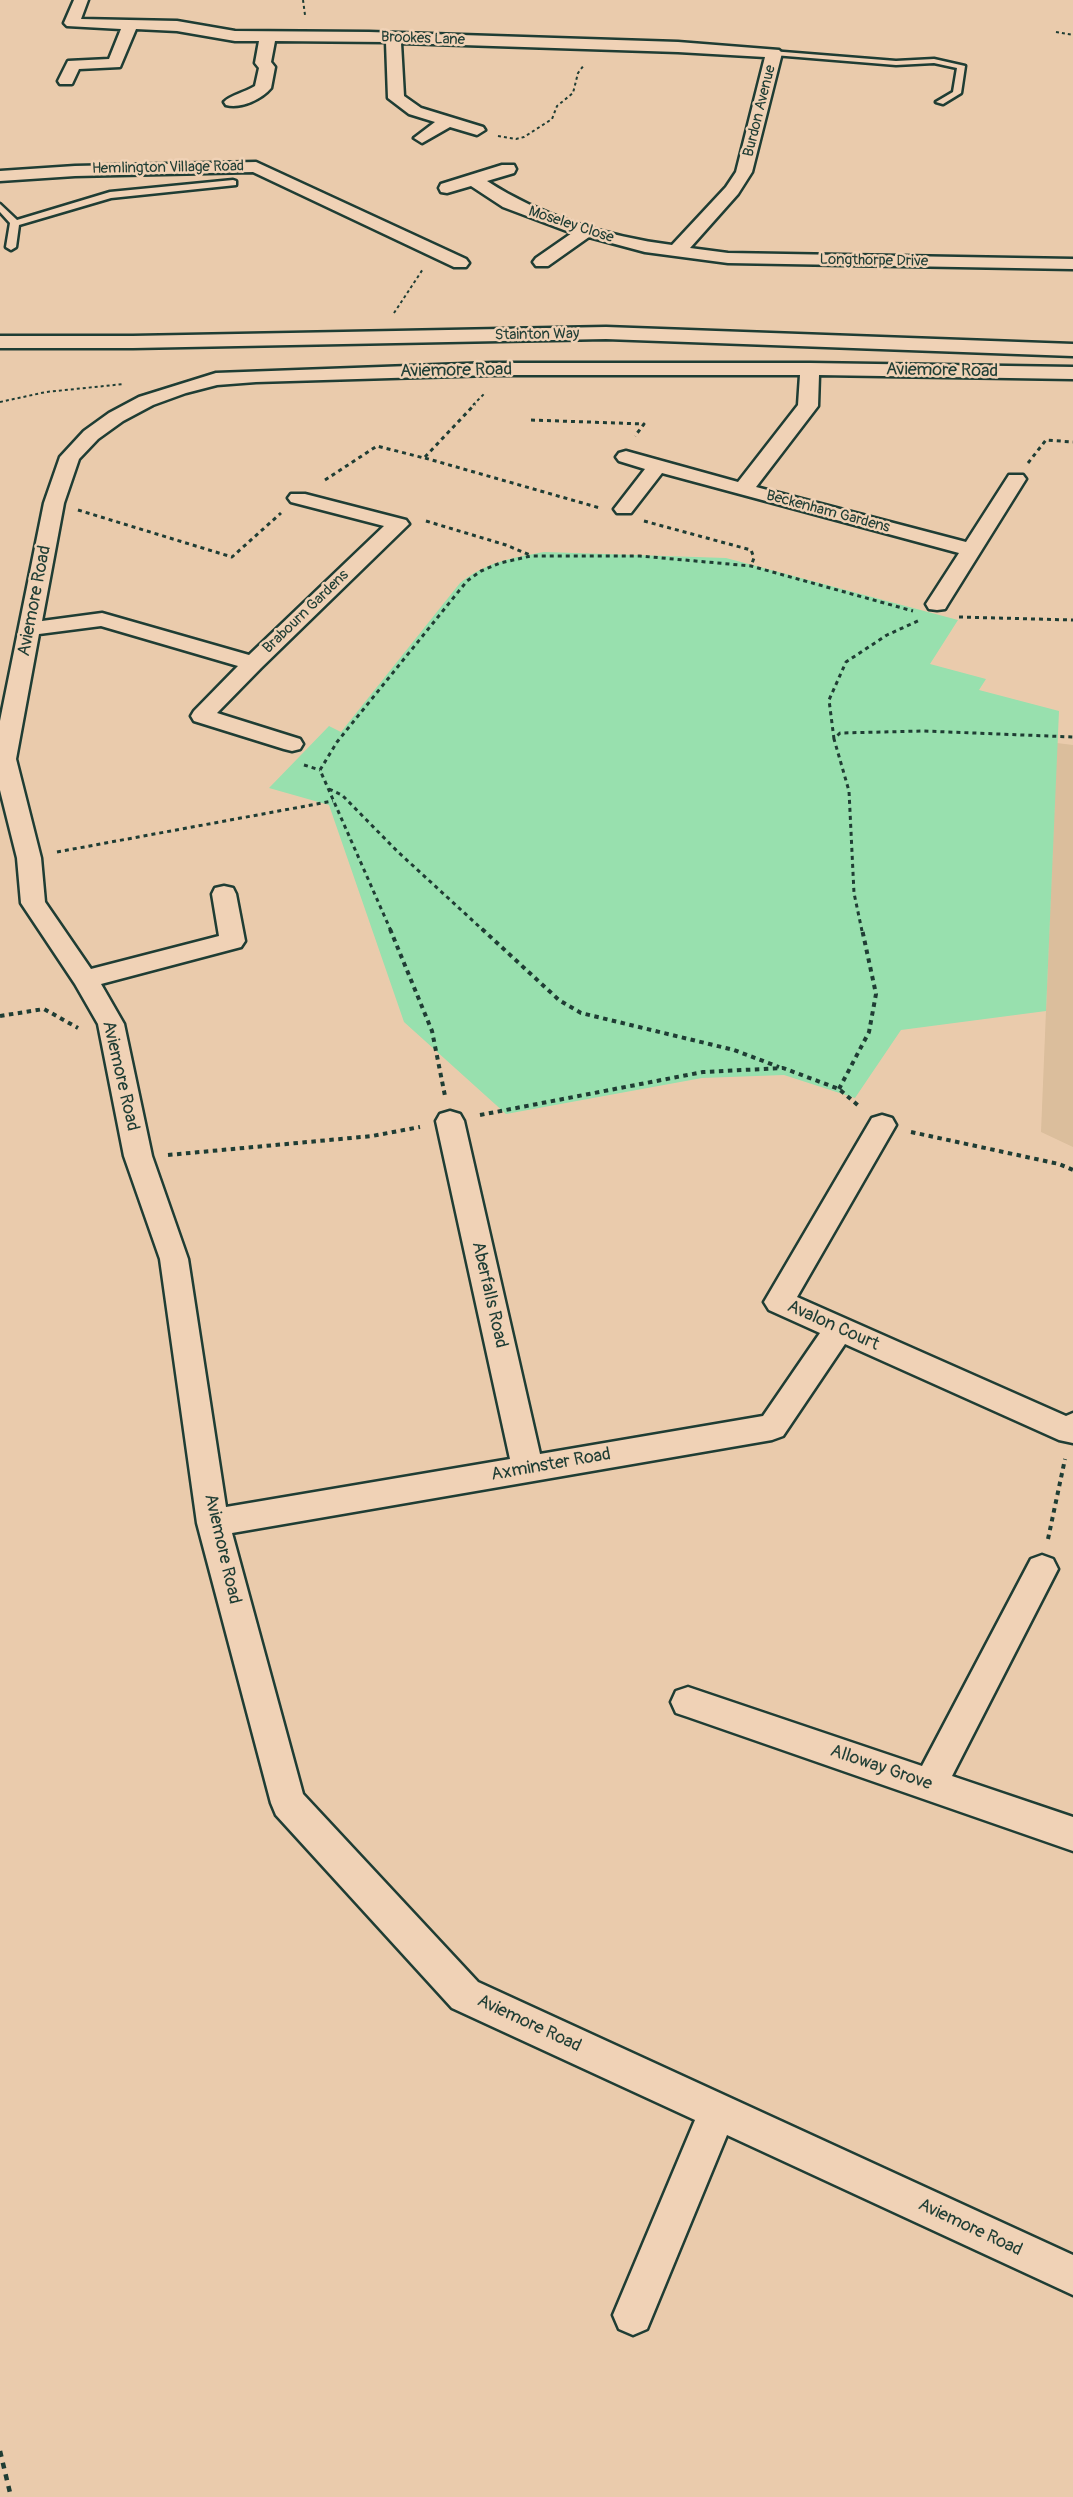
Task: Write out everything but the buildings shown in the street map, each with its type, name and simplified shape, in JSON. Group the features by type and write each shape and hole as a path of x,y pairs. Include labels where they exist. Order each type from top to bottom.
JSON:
{"street":[{"name":"Brookes Lane","path":"81,0 72,23 177,26 235,36 393,38 774,52"},
{"path":"66,81 73,64 115,64 130,24"},
{"path":"232,102 256,94 262,88 267,67 263,63 268,36"},
{"path":"393,38 396,98 405,107 415,111 477,130"},
{"name":"Burdon Avenue","path":"676,252 744,172 774,52"},
{"path":"256,94 276,103"},
{"path":"422,138 448,121"},
{"name":"Hemlington Village Road","path":"0,177 86,170 256,166 460,263"},
{"path":"447,188 508,169"},
{"name":"Moseley Close","path":"474,180 529,213 586,231 676,252"},
{"path":"542,262 586,231"},
{"name":"Longthorpe Drive","path":"676,252 728,258 1073,264"},
{"name":"Stainton Way","path":"0,342 145,342 606,333 1073,350"},
{"name":"Aviemore Road","path":"1073,373 810,369 492,369 256,376 216,379 179,389 146,401 116,417 91,435 70,457 54,503 4,759 29,858 33,903 85,979 111,1024 138,1156 174,1259 213,1523 288,1803 465,1995 1073,2275"},
{"name":"Beckenham Gardens","path":"810,369 808,406 743,490 971,550"},
{"path":"626,457 743,490"},
{"path":"624,509 657,466"},
{"path":"933,610 1016,479"},
{"path":"298,498 399,524"},
{"name":"Brabourn Gardens","path":"30,628 102,619 254,663 399,524"},
{"path":"254,663 202,716 292,744"},
{"path":"85,979 232,941 224,894"},
{"name":"Aberfalls Road","path":"450,1121 528,1469"},
{"name":"Avalon Court","path":"882,1125 779,1302 1072,1428"},
{"name":"Axminster Road","path":"213,1523 772,1427 839,1329"},
{"path":"930,1785 1042,1569"},
{"name":"Alloway Grove","path":"688,1702 1073,1833"},
{"path":"633,2315 717,2112"}],"lane":[{"path":"774,52 896,63 934,62 962,66 957,93 940,102"},
{"path":"15,223 110,195 232,183"},
{"path":"0,207 15,223"},
{"path":"11,247 15,223"}],"path":[{"path":"1056,32 1073,35"},
{"path":"477,130 516,139 534,132 552,119 557,106 573,93 581,67 607,52 613,45"},
{"path":"389,321 434,252"},
{"path":"54,503 232,557 298,498 377,446 424,458 493,385 492,369"},
{"path":"0,402 65,388 170,382 179,389"},
{"path":"531,420 644,424 618,455 626,457"},
{"path":"1016,479 1046,440 1073,442"},
{"path":"399,524 408,516 506,545 531,556"},
{"path":"450,1121 432,1031 369,878 320,770 338,742 467,581 481,571 500,563 531,556 640,556 751,566 933,610 1073,620"},
{"path":"839,1089 869,1032 876,994 854,893 849,791 834,739 829,700 846,662 887,635 933,610"},
{"path":"834,739 840,733 924,731 1073,737"},
{"path":"328,789 342,795 397,851 567,1004 581,1013 602,1020 734,1050 783,1068 839,1089 882,1125 1059,1164 1073,1170"},
{"path":"29,858 333,801"},
{"path":"0,1016 44,1009 78,1028 81,1039"},
{"path":"138,1156 204,1153 372,1136 703,1072 783,1068"},
{"path":"1042,1569 1072,1428"},
{"path":"0,2451 11,2497"}],"shaded area":[{"path":"1057,743 1073,745 1073,1147 1041,1132"}],"green space":[{"path":"544,552 726,558 958,620 930,664 986,679 979,690 1059,711 1046,1011 901,1030 855,1098 784,1075 702,1078 506,1114 404,1022 329,805 269,788 329,726 341,732 460,583 490,566"}]}
